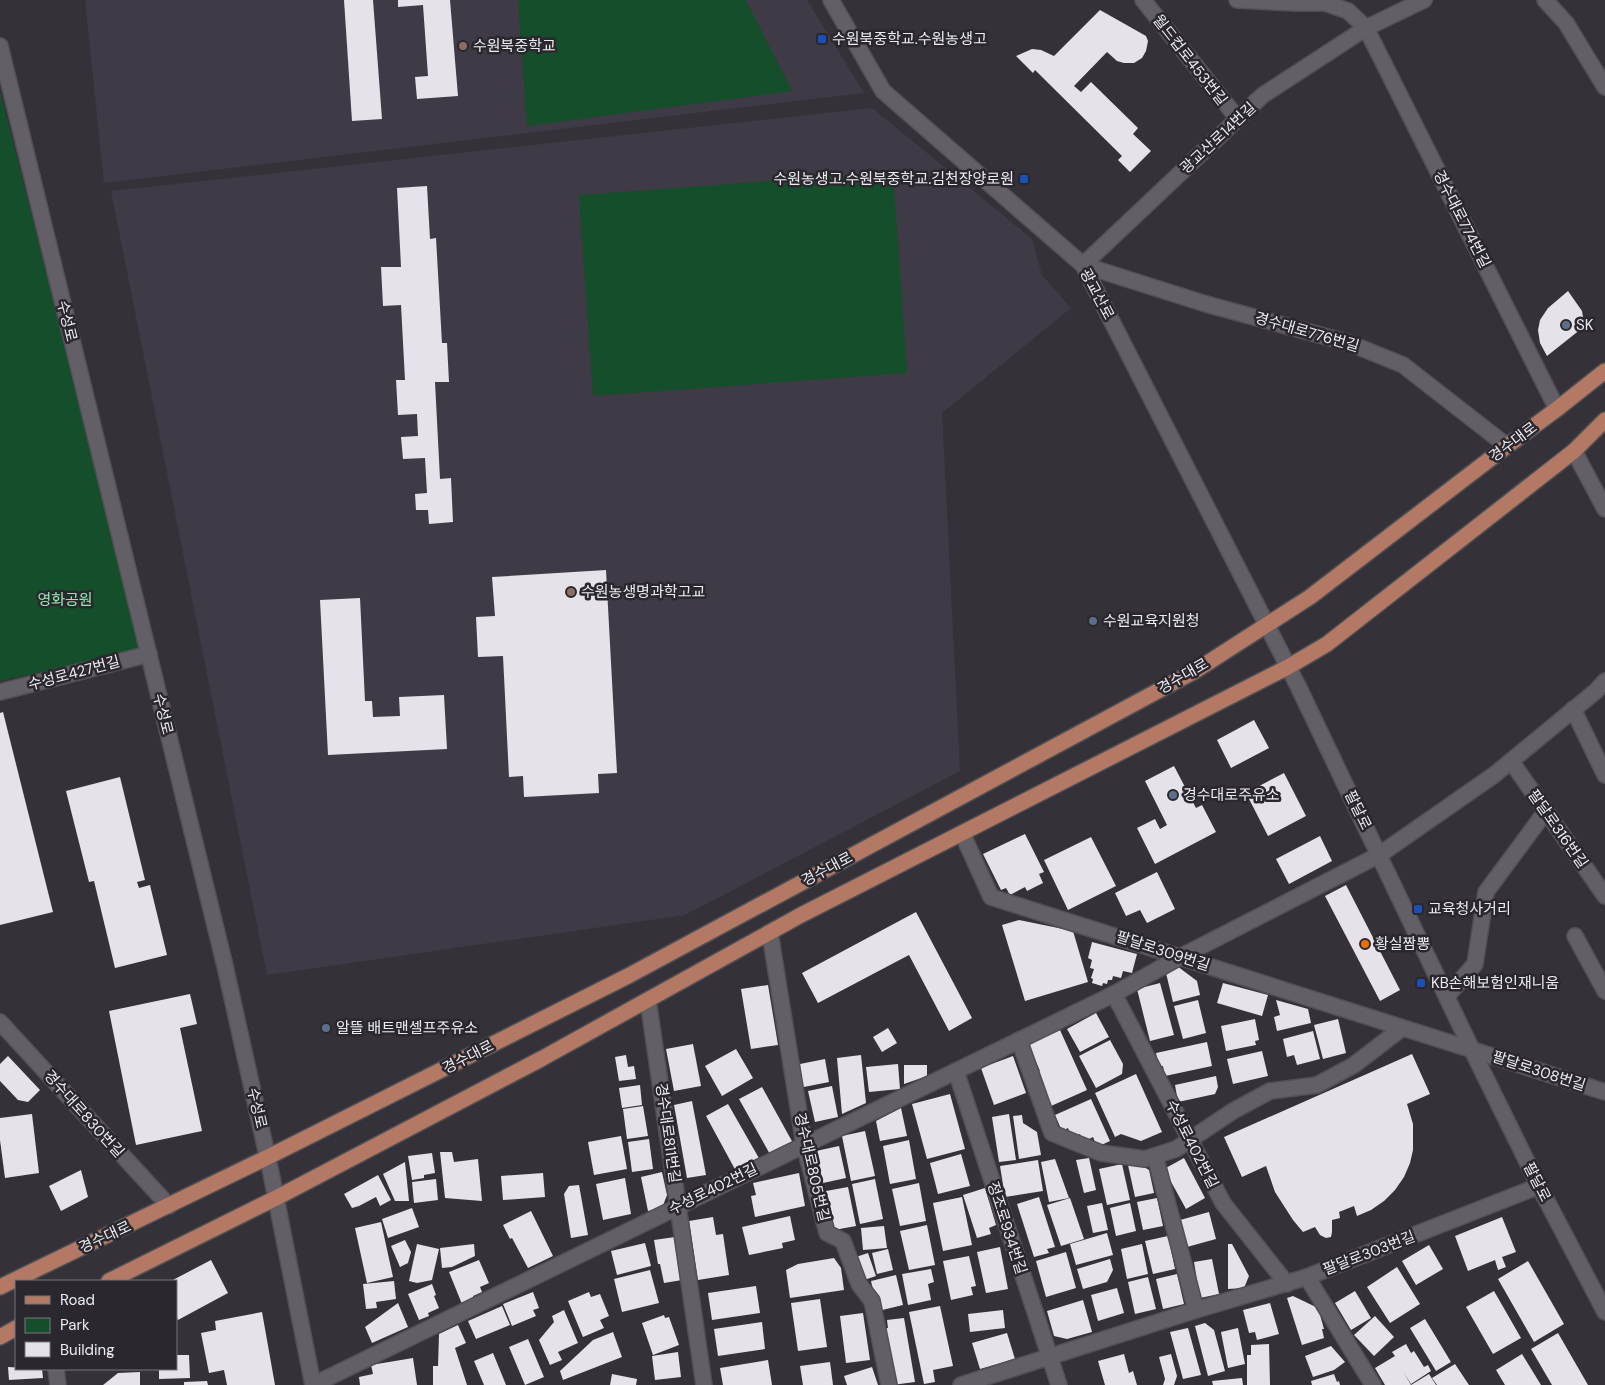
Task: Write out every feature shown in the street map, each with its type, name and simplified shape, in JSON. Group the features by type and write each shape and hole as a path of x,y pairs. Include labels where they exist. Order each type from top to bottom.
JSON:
{"main road":[{"name":"경수대로","path":"0,1287 268,1157 628,976 1195,671 1310,597 1558,409 1605,371"},
{"name":"경수대로","path":"111,1280 276,1198 541,1059 770,933 1288,667 1327,644 1574,451 1605,420"},
{"path":"0,1337 15,1329"}],"street":[{"name":"광교산로","path":"831,0 883,91 1083,265 1268,624"},
{"name":"월드컵로453번길","path":"1143,0 1238,120"},
{"path":"1237,0 1296,4 1325,3 1348,11 1366,28"},
{"path":"1545,0 1566,22 1605,87"},
{"name":"광교산로14번길","path":"1083,265 1263,95 1366,28 1418,1"},
{"name":"경수대로774번길","path":"1366,28 1558,409"},
{"name":"수성로","path":"0,46 225,966 268,1157 313,1385"},
{"name":"경수대로776번길","path":"1083,265 1206,304 1349,343 1403,365 1507,446"},
{"path":"1574,451 1605,509"},
{"name":"팔달로","path":"1268,624 1472,1050 1539,1186 1605,1312"},
{"name":"수성로427번길","path":"0,692 149,654"},
{"path":"1379,855 1494,775 1605,681"},
{"path":"1573,710 1605,775"},
{"name":"팔달로316번길","path":"1511,761 1605,896"},
{"path":"1447,996 1475,964 1486,892 1546,811"},
{"name":"팔달로309번길","path":"962,833 991,898 1472,1050"},
{"name":"수성로402번길","path":"313,1385 1114,994 1180,957 1379,855"},
{"name":"경수대로805번길","path":"770,933 804,1144 828,1233 843,1241 859,1284 872,1302 889,1385"},
{"path":"1575,936 1605,991"},
{"name":"수성로402번길","path":"1114,994 1222,1204 1287,1284"},
{"name":"경수대로811번길","path":"648,1000 704,1385"},
{"name":"경수대로830번길","path":"0,1022 169,1206"},
{"path":"1019,1040 1052,1133 1101,1153 1145,1159 1176,1149 1233,1111 1270,1091 1317,1085 1354,1065 1402,1028"},
{"name":"팔달로308번길","path":"1472,1050 1605,1092"},
{"name":"정조로934번길","path":"956,1071 1059,1385"},
{"path":"1156,1156 1196,1310"},
{"name":"팔달로303번길","path":"961,1385 1196,1310 1287,1284 1539,1186"},
{"path":"1307,1277 1373,1385"},
{"path":"56,1370 58,1385"}],"shaded area":[{"name":"수원북중학교","path":"85,0 807,0 864,93 104,183"},
{"name":"수원농생명과학고교","path":"872,108 1032,239 1042,275 1071,308 942,413 960,771 685,915 267,975 111,191"}],"green space":[{"path":"518,0 746,0 792,91 527,126"},
{"name":"영화공원","path":"0,91 143,649 0,681"},
{"path":"893,172 907,373 593,396 579,195"}],"building":[{"path":"344,0 373,0 382,119 352,121"},
{"path":"398,0 450,0 458,96 417,99 415,77 428,76 423,5 398,7"},
{"path":"1100,10 1146,36 1148,41 1142,58 1134,63 1117,61 1107,52 1074,86 1081,92 1091,82 1138,128 1133,134 1151,151 1130,172 1118,160 1122,156 1035,70 1033,73 1016,56 1032,49 1041,50 1054,56"},
{"path":"427,186 430,239 436,238 442,343 447,343 449,382 435,382 440,479 451,478 453,522 429,524 428,510 416,510 415,494 427,493 425,458 403,459 401,437 418,436 417,414 398,415 396,380 405,380 401,305 383,306 381,267 401,267 397,188"},
{"path":"1568,291 1582,311 1583,317 1578,325 1581,329 1547,356 1540,343 1538,330 1540,320 1548,308"},
{"path":"606,570 617,773 598,774 599,793 524,797 523,776 509,777 503,656 478,657 476,617 495,616 492,577"},
{"path":"360,598 365,701 372,701 373,717 400,716 399,697 444,695 447,749 328,755 320,600"},
{"path":"3,712 53,912 0,925 0,713"},
{"path":"1254,720 1269,748 1231,768 1217,740"},
{"path":"1174,766 1196,808 1202,805 1216,832 1155,864 1137,828 1155,819 1160,829 1167,825 1145,781"},
{"path":"1284,773 1306,816 1268,836 1246,793"},
{"path":"120,777 145,880 137,882 139,888 150,885 167,955 115,968 94,881 89,882 66,791"},
{"path":"1025,834 1044,872 1039,874 1043,883 1027,891 1025,887 1010,895 1006,888 1001,890 983,854"},
{"path":"1320,836 1332,861 1289,884 1276,859"},
{"path":"1091,837 1116,886 1068,910 1044,860"},
{"path":"1157,872 1175,909 1147,923 1140,910 1126,916 1115,893"},
{"path":"1346,885 1400,990 1380,1001 1325,896"},
{"path":"916,912 972,1018 949,1031 909,955 818,1003 802,973"},
{"path":"1019,920 1073,931 1088,982 1025,1001 1002,925"},
{"path":"1092,942 1137,954 1132,973 1123,971 1121,978 1113,976 1112,980 1108,980 1107,984 1103,983 1102,986 1092,983 1093,979 1091,978 1094,969 1090,968 1092,960 1088,958"},
{"path":"1177,966 1197,981 1200,995 1173,1002 1165,969"},
{"path":"1160,983 1174,1035 1150,1041 1137,989"},
{"path":"1223,983 1268,995 1262,1016 1217,1003"},
{"path":"768,985 778,1045 751,1049 741,989"},
{"path":"190,994 197,1024 180,1028 202,1131 136,1145 109,1011"},
{"path":"1198,1000 1206,1033 1183,1039 1174,1006"},
{"path":"1276,1000 1308,1009 1311,1023 1277,1031 1274,1017 1280,1015"},
{"path":"1096,1013 1109,1037 1080,1052 1067,1029"},
{"path":"1255,1019 1259,1040 1255,1041 1256,1045 1226,1051 1221,1026"},
{"path":"1338,1019 1346,1053 1323,1059 1314,1025"},
{"path":"888,1028 897,1043 882,1052 873,1037"},
{"path":"1060,1030 1087,1090 1051,1106 1036,1072 1040,1071 1028,1044"},
{"path":"1313,1031 1320,1059 1297,1065 1294,1055 1287,1057 1283,1039"},
{"path":"1110,1040 1123,1064 1122,1074 1096,1088 1079,1056"},
{"path":"1207,1042 1212,1066 1165,1076 1163,1066 1159,1067 1156,1053"},
{"path":"693,1044 701,1086 674,1091 666,1049"},
{"path":"736,1049 753,1078 722,1096 705,1066"},
{"path":"1262,1051 1268,1076 1233,1084 1227,1059"},
{"path":"1412,1054 1430,1094 1407,1104 1413,1124 1413,1150 1410,1163 1404,1177 1384,1201 1371,1210 1357,1216 1354,1206 1339,1212 1340,1218 1332,1220 1331,1237 1326,1238 1320,1235 1315,1227 1303,1232 1293,1220 1275,1192 1266,1166 1242,1177 1224,1137"},
{"path":"626,1055 628,1067 634,1066 636,1079 619,1081 615,1057"},
{"path":"861,1055 866,1103 842,1114 837,1058"},
{"path":"8,1056 40,1090 28,1102 18,1100 0,1081 0,1064"},
{"path":"1013,1056 1026,1093 994,1105 981,1068"},
{"path":"825,1059 829,1082 799,1088 795,1065"},
{"path":"898,1064 900,1089 869,1092 866,1067"},
{"path":"904,1065 927,1065 927,1076 904,1084"},
{"path":"1136,1074 1162,1132 1141,1141 1121,1134 1115,1137 1095,1093"},
{"path":"1216,1076 1218,1087 1215,1094 1178,1102 1175,1085"},
{"path":"640,1085 642,1105 622,1108 619,1088"},
{"path":"832,1086 838,1117 815,1122 808,1091"},
{"path":"762,1087 793,1143 771,1156 739,1099"},
{"path":"950,1094 965,1149 927,1159 912,1104"},
{"path":"1091,1099 1110,1141 1097,1147 1093,1137 1083,1142 1080,1134 1072,1138 1068,1128 1062,1131 1055,1115"},
{"path":"692,1101 706,1175 687,1178 674,1105"},
{"path":"728,1104 760,1160 737,1173 706,1116"},
{"path":"643,1106 648,1136 627,1139 623,1109"},
{"path":"901,1108 907,1136 880,1141 876,1121"},
{"path":"32,1114 39,1173 5,1178 0,1140 0,1118"},
{"path":"1009,1114 1016,1160 999,1162 992,1117"},
{"path":"1022,1115 1023,1123 1037,1132 1041,1155 1019,1159 1013,1116"},
{"path":"865,1131 875,1176 851,1181 842,1136"},
{"path":"621,1136 627,1169 594,1175 588,1142"},
{"path":"649,1139 653,1169 632,1172 628,1142"},
{"path":"909,1140 916,1179 890,1184 883,1146"},
{"path":"839,1146 846,1178 823,1183 816,1151"},
{"path":"440,1152 452,1152 454,1162 478,1159 482,1201 445,1198"},
{"path":"432,1153 435,1173 424,1175 424,1178 412,1180 408,1156"},
{"path":"961,1154 970,1186 938,1194 930,1163"},
{"path":"1089,1158 1096,1190 1084,1193 1076,1160"},
{"path":"1184,1158 1205,1198 1186,1209 1164,1169"},
{"path":"1055,1159 1069,1198 1049,1202 1041,1162"},
{"path":"1038,1160 1043,1191 1005,1197 1000,1166"},
{"path":"405,1162 409,1201 395,1201 383,1174"},
{"path":"1137,1163 1149,1170 1154,1193 1135,1197 1128,1165"},
{"path":"1122,1164 1130,1200 1107,1205 1099,1169"},
{"path":"81,1170 88,1197 61,1211 49,1186"},
{"path":"662,1172 667,1195 662,1208 648,1211 641,1177"},
{"path":"543,1173 545,1197 503,1200 501,1176"},
{"path":"799,1173 805,1206 755,1217 751,1196 756,1195 753,1183"},
{"path":"378,1175 391,1200 380,1206 376,1197 352,1208 344,1194"},
{"path":"625,1178 631,1214 603,1220 596,1184"},
{"path":"436,1179 438,1200 414,1203 412,1182"},
{"path":"875,1179 883,1219 860,1224 852,1184"},
{"path":"919,1183 926,1221 900,1226 892,1189"},
{"path":"579,1185 588,1235 571,1238 564,1194 569,1186"},
{"path":"848,1187 856,1226 834,1230 826,1191"},
{"path":"985,1188 996,1225 989,1228 991,1234 977,1238 963,1195"},
{"path":"962,1197 972,1245 943,1251 933,1203"},
{"path":"1039,1197 1055,1247 1047,1249 1049,1253 1034,1257 1017,1204"},
{"path":"1070,1198 1084,1239 1061,1246 1047,1205"},
{"path":"1157,1198 1163,1226 1143,1230 1137,1202"},
{"path":"1102,1203 1108,1230 1093,1233 1087,1206"},
{"path":"1130,1203 1136,1231 1116,1236 1110,1208"},
{"path":"412,1208 419,1227 388,1238 382,1219"},
{"path":"531,1211 553,1256 528,1268 503,1225"},
{"path":"1209,1212 1216,1239 1187,1247 1180,1220"},
{"path":"790,1216 795,1240 782,1243 783,1248 749,1255 742,1227"},
{"path":"713,1217 716,1235 723,1234 729,1275 698,1280 689,1221"},
{"path":"1502,1217 1516,1252 1502,1257 1506,1267 1498,1270 1495,1260 1468,1271 1455,1236"},
{"path":"381,1222 393,1277 367,1283 355,1228"},
{"path":"927,1225 935,1265 909,1270 900,1231"},
{"path":"884,1226 887,1248 863,1250 861,1228"},
{"path":"1107,1233 1113,1255 1076,1265 1070,1244"},
{"path":"1168,1236 1175,1269 1153,1274 1145,1241"},
{"path":"675,1237 682,1280 664,1283 660,1264 658,1264 654,1240"},
{"path":"405,1240 411,1252 408,1263 400,1267 391,1246"},
{"path":"645,1243 651,1266 617,1275 611,1251"},
{"path":"417,1244 439,1249 432,1280 417,1283 409,1281"},
{"path":"474,1244 475,1256 452,1267 442,1268 440,1248"},
{"path":"1142,1244 1148,1274 1127,1279 1121,1249"},
{"path":"1228,1244 1232,1244 1249,1276 1244,1288 1228,1289"},
{"path":"1429,1245 1443,1269 1416,1285 1402,1261"},
{"path":"1000,1247 1008,1289 986,1293 977,1252"},
{"path":"888,1249 893,1270 877,1274 872,1253"},
{"path":"1066,1252 1076,1288 1046,1297 1036,1261"},
{"path":"868,1253 876,1276 861,1281 853,1258"},
{"path":"969,1256 976,1286 971,1287 973,1295 951,1300 943,1261"},
{"path":"834,1258 841,1268 844,1290 790,1298 786,1270 798,1264"},
{"path":"1110,1259 1113,1270 1107,1282 1083,1289 1077,1269"},
{"path":"1212,1259 1219,1294 1200,1298 1194,1262"},
{"path":"211,1260 228,1293 178,1320 178,1280 173,1280"},
{"path":"479,1260 489,1283 480,1287 482,1292 473,1296 474,1299 462,1304 449,1272"},
{"path":"1528,1261 1564,1324 1534,1342 1498,1279"},
{"path":"1397,1267 1420,1304 1390,1323 1367,1287"},
{"path":"931,1269 934,1282 928,1284 931,1300 908,1305 902,1274"},
{"path":"650,1270 659,1303 622,1312 614,1279"},
{"path":"1177,1274 1184,1304 1163,1309 1156,1279"},
{"path":"896,1275 903,1305 878,1311 871,1281"},
{"path":"1148,1277 1156,1309 1135,1314 1128,1282"},
{"path":"394,1281 396,1299 376,1302 377,1308 366,1309 363,1284"},
{"path":"432,1284 439,1308 428,1313 429,1316 419,1320 408,1294"},
{"path":"756,1286 760,1313 712,1320 708,1293"},
{"path":"1117,1288 1124,1313 1098,1321 1091,1295"},
{"path":"1355,1291 1371,1318 1351,1330 1335,1303"},
{"path":"1494,1291 1521,1338 1493,1354 1466,1307"},
{"path":"533,1292 539,1308 533,1310 536,1316 512,1326 503,1304"},
{"path":"589,1292 591,1297 600,1294 609,1316 600,1320 604,1328 583,1337 568,1301"},
{"path":"1293,1296 1318,1308 1324,1329 1322,1329 1324,1338 1302,1345 1287,1298"},
{"path":"820,1299 827,1347 798,1351 791,1303"},
{"path":"1083,1300 1092,1332 1067,1339 1054,1336 1047,1311"},
{"path":"398,1303 408,1327 372,1343 365,1327"},
{"path":"1270,1303 1279,1334 1257,1340 1255,1332 1249,1333 1243,1310"},
{"path":"502,1306 510,1325 476,1339 468,1321"},
{"path":"940,1306 953,1366 933,1370 935,1382 924,1384 909,1312"},
{"path":"564,1310 578,1343 558,1352 562,1360 550,1365 539,1340 554,1322 552,1316"},
{"path":"1003,1310 1005,1328 970,1332 968,1314"},
{"path":"262,1312 275,1385 227,1385 224,1370 209,1373 201,1333 216,1330 215,1321"},
{"path":"863,1313 870,1360 846,1363 840,1316"},
{"path":"664,1315 665,1318 669,1317 679,1345 653,1355 642,1323"},
{"path":"1375,1316 1394,1337 1374,1356 1354,1335"},
{"path":"904,1318 915,1382 892,1385 883,1329 888,1328 887,1320"},
{"path":"1425,1319 1451,1362 1436,1371 1410,1328"},
{"path":"762,1322 765,1349 718,1356 714,1329"},
{"path":"1205,1323 1214,1330 1225,1371 1208,1376 1195,1326"},
{"path":"458,1325 466,1343 455,1348 467,1385 433,1385 433,1366 438,1366 439,1334"},
{"path":"1188,1328 1201,1375 1183,1379 1170,1332"},
{"path":"1238,1328 1245,1364 1228,1368 1221,1332"},
{"path":"613,1332 622,1357 563,1380 560,1371 593,1340"},
{"path":"1007,1333 1015,1359 980,1369 972,1343"},
{"path":"1558,1333 1588,1385 1552,1385 1531,1349"},
{"path":"528,1339 544,1377 525,1385 509,1347"},
{"path":"1269,1344 1270,1385 1247,1385 1247,1355 1251,1355 1251,1345"},
{"path":"1406,1344 1411,1353 1414,1351 1424,1367 1428,1365 1431,1371 1411,1384 1404,1373 1411,1385 1385,1385 1375,1368 1395,1356 1392,1352"},
{"path":"1331,1346 1345,1362 1334,1370 1313,1377 1305,1356"},
{"path":"678,1352 681,1377 655,1380 652,1356"},
{"path":"493,1353 506,1385 484,1385 474,1361"},
{"path":"1124,1354 1129,1373 1133,1371 1137,1385 1105,1385 1098,1361"},
{"path":"1171,1354 1177,1376 1174,1385 1163,1385 1165,1379 1159,1357"},
{"path":"1522,1354 1541,1385 1505,1385 1496,1370"},
{"path":"178,1355 189,1355 190,1378 159,1379 159,1370 178,1370"},
{"path":"413,1358 417,1385 360,1385 359,1377 373,1374 371,1365"},
{"path":"768,1360 772,1385 723,1385 720,1368"},
{"path":"830,1362 833,1385 803,1385 800,1366"},
{"path":"1455,1364 1469,1385 1437,1385 1432,1378"},
{"path":"8,1367 15,1367 15,1370 42,1370 43,1378 9,1380"},
{"path":"872,1367 878,1385 847,1385 844,1376"},
{"path":"140,1372 140,1385 103,1385 118,1373"},
{"path":"612,1374 637,1379 636,1385 610,1385"},
{"path":"1334,1374 1340,1385 1312,1385 1311,1381"},
{"path":"1429,1374 1436,1385 1411,1385"},
{"path":"1242,1378 1243,1385 1213,1385 1212,1381"},
{"path":"207,1381 208,1385 184,1385 184,1382"}],"place":[{"name":"수원북중학교.수원농생고","path":"822,39"},
{"name":"수원북중학교","path":"463,46"},
{"name":"수원농생고.수원북중학교.김천장양로원","path":"1024,179"},
{"name":"SK","path":"1566,325"},
{"name":"수원농생명과학고교","path":"571,592"},
{"name":"수원교육지원청","path":"1093,621"},
{"name":"경수대로주유소","path":"1173,795"},
{"name":"교육청사거리","path":"1418,909"},
{"name":"황실짬뽕","path":"1365,944"},
{"name":"KB손해보험인재니움","path":"1421,983"},
{"name":"알뜰 배트맨셀프주유소","path":"326,1028"}]}
